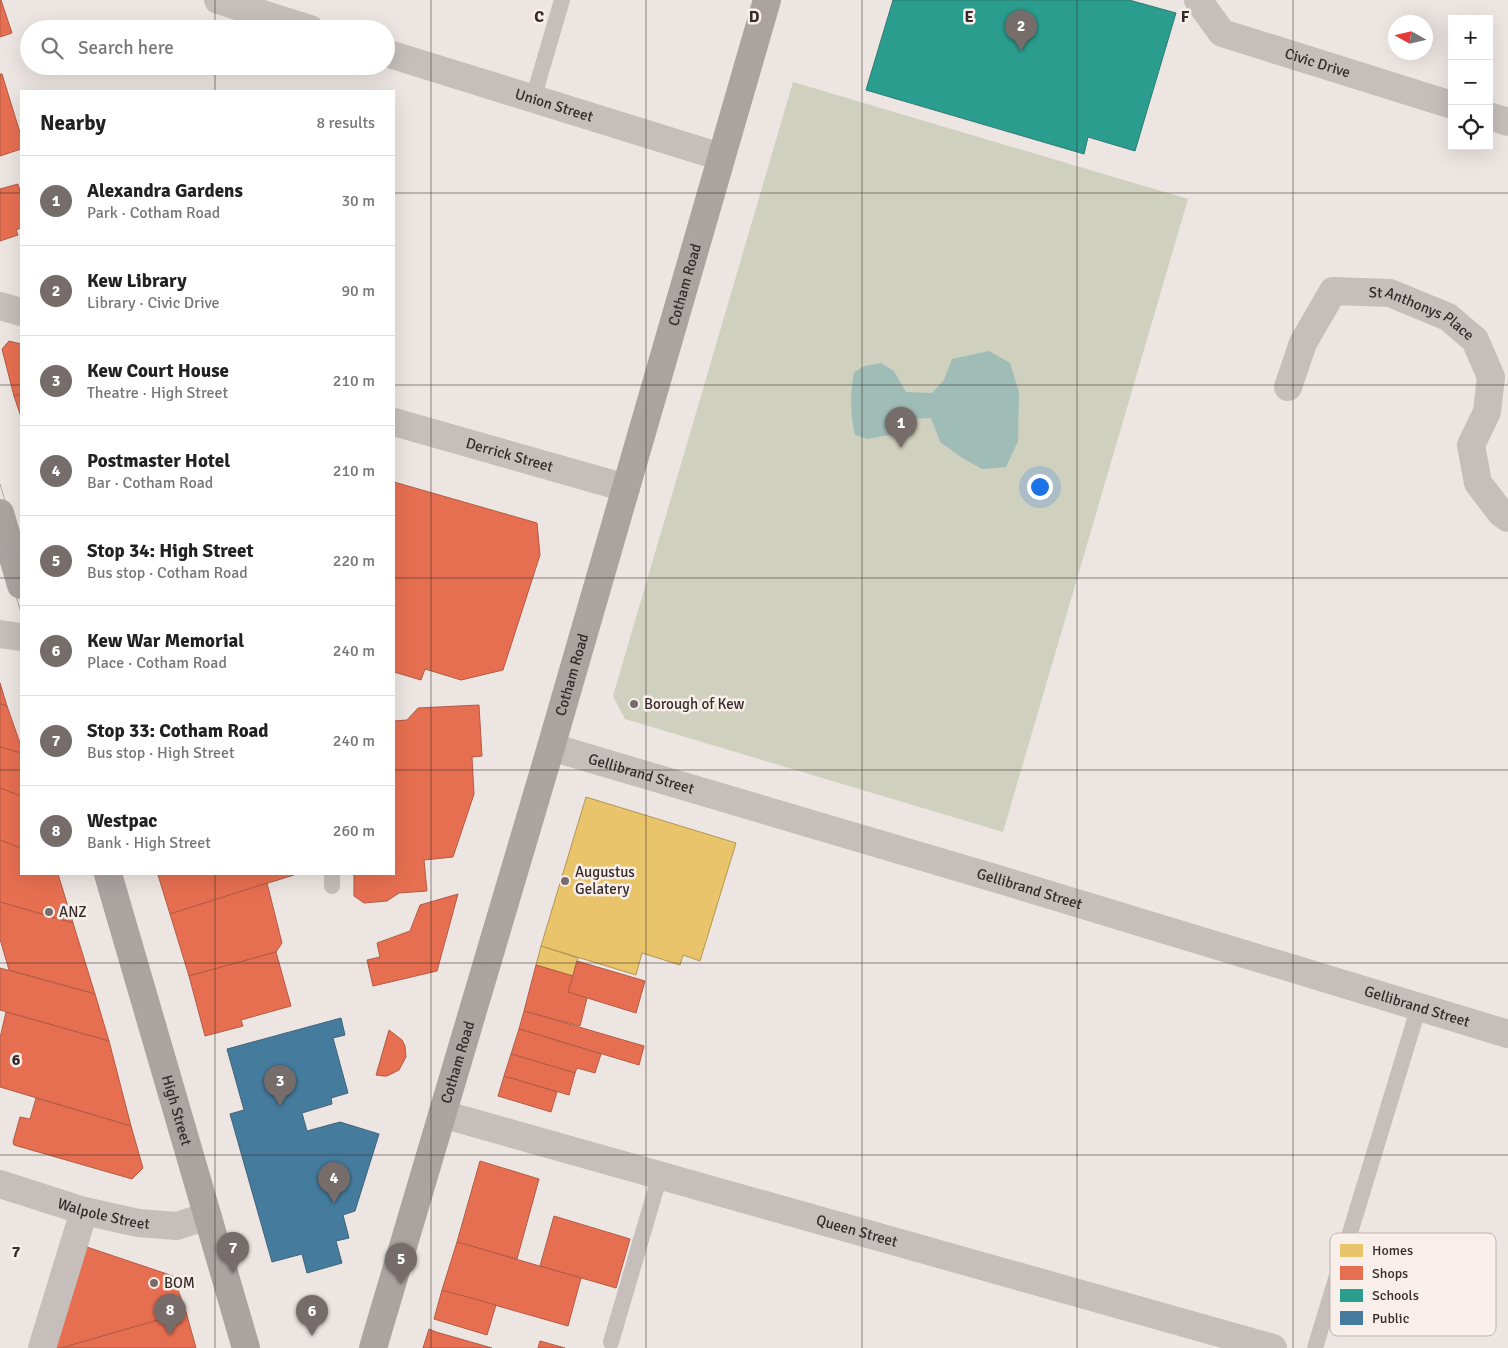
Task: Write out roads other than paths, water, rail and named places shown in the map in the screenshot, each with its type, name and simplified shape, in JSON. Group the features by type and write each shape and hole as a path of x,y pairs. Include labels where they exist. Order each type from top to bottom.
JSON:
{"main road":[{"name":"Cotham Road","path":"373,1348 626,488 767,0"},
{"path":"0,513 20,582"},
{"name":"High Street","path":"108,875 246,1348"}],"street":[{"path":"218,0 281,20"},
{"name":"Civic Drive","path":"1198,0 1222,33 1448,103"},
{"name":"Union Street","path":"395,56 722,157"},
{"path":"1493,117 1508,122"},
{"name":"St Anthonys Place","path":"1288,387 1304,343 1333,290 1390,293 1448,317 1475,340 1492,377 1487,412 1471,445 1478,483 1501,513 1508,518"},
{"path":"0,306 20,312"},
{"name":"Derrick Street","path":"395,422 626,488"},
{"path":"0,634 20,636"},
{"name":"Gellibrand Street","path":"550,748 906,852 1508,1034"},
{"name":"Queen Street","path":"442,1114 1273,1348"},
{"name":"Walpole Street","path":"0,1184 84,1211 138,1223 177,1226 207,1216"},
{"path":"42,1348 84,1211"}],"lane":[{"path":"533,99 562,0"},
{"path":"1350,1233 1419,1006"},
{"path":"611,1342 660,1175"},
{"path":"1315,1348 1330,1299"}],"water":[{"path":"989,351 1010,363 1019,392 1018,441 1006,467 982,469 961,457 940,442 931,418 909,419 896,434 867,439 855,435 851,403 854,372 865,366 881,363 894,371 906,392 932,393 944,380 952,359"}],"tram line":[{"path":"364,1348 759,0"},
{"path":"382,1348 776,0"},
{"path":"0,484 20,553"},
{"path":"0,541 20,610"},
{"path":"98,875 237,1348"},
{"path":"117,875 255,1348"}],"place":[{"name":"Kew Library","path":"1021,51"},
{"name":"Alexandra Gardens","path":"901,448"},
{"name":"Borough of Kew","path":"634,704"},
{"name":"Augustus Gelatery","path":"565,881"},
{"name":"ANZ","path":"49,912"},
{"name":"Kew Court House","path":"280,1106"},
{"name":"Postmaster Hotel","path":"334,1203"},
{"name":"Stop 33: Cotham Road","path":"233,1273"},
{"name":"BOM","path":"154,1283"},
{"name":"Stop 34: High Street","path":"401,1284"},
{"name":"Westpac","path":"170,1335"},
{"name":"Kew War Memorial","path":"312,1336"}]}
